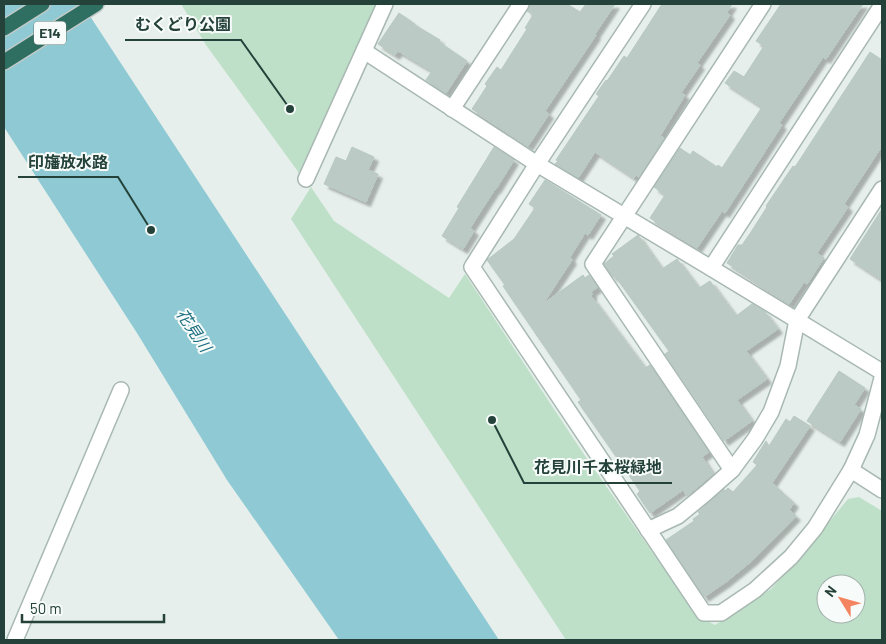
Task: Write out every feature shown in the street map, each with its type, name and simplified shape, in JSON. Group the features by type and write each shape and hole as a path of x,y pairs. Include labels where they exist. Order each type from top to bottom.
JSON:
{"highway":[{"name":"E14","path":"4,28 42,4"},
{"name":"E14","path":"4,62 96,4"}],"street":[{"path":"306,179 385,4"},
{"path":"452,110 521,4"},
{"path":"643,4 537,164 472,267 704,614 721,613 756,590 791,557 815,528 851,470 867,435 882,378"},
{"path":"732,470 593,264 764,4"},
{"path":"711,268 882,5"},
{"path":"364,51 537,164 882,372"},
{"path":"648,530 678,516 732,470 754,439 771,412 788,366 797,320 882,190"},
{"path":"15,640 120,390"},
{"path":"851,470 882,490"}],"green space":[{"path":"181,4 376,4 299,173 206,45"},
{"path":"311,187 334,221 449,298 465,274 583,453 696,615 715,625 771,589 848,499 859,497 882,511 882,640 566,640 291,219"}],"water":[{"name":"花見川","path":"4,4 82,4 499,640 339,640 227,480 137,333 4,127"}],"building":[{"path":"530,4 567,4 580,12 586,4 615,4 545,111 549,114 528,146 472,109 487,86 485,84 497,67 501,70 527,29 525,28 533,15 527,11"},
{"path":"662,4 732,4 727,12 730,15 697,63 700,65 681,93 685,95 660,136 664,138 639,177 636,175 634,178 595,152 578,178 555,164 558,161 556,160 599,96 596,94 624,56 627,58"},
{"path":"781,4 863,4 826,59 823,57 779,123 782,125 725,213 722,211 697,248 650,218 665,195 654,187 680,148 690,155 693,151 717,167 718,165 722,168 762,107 725,83 734,71 744,77 764,46 756,41"},
{"path":"399,13 440,40 439,42 467,61 446,93 426,80 432,71 398,51 395,55 378,44"},
{"path":"870,52 882,60 882,146 844,204 848,207 817,253 824,258 807,284 804,282 789,304 727,263 738,245 742,245 751,232 766,206 793,166 795,167"},
{"path":"352,147 374,157 368,170 378,174 366,202 324,184 336,157 346,161"},
{"path":"494,147 514,160 470,228 474,231 463,249 442,236 459,208 457,207"},
{"path":"545,180 601,215 588,235 585,233 570,257 572,260 543,304 583,275 585,278 589,275 598,287 591,292 593,294 591,296 645,368 650,365 709,452 702,457 713,474 687,496 683,490 650,513 637,494 640,491 578,402 581,400 487,260 514,239 535,208 529,204"},
{"path":"882,209 882,280 850,259"},
{"path":"638,235 662,269 677,259 699,288 710,281 736,316 752,304 765,312 778,329 746,351 767,379 737,400 752,421 724,441 665,354 669,351 615,276 613,277 604,264 614,256 612,254"},
{"path":"839,371 865,388 854,405 861,409 840,442 807,421"},
{"path":"794,416 810,426 772,483 794,503 789,510 796,516 753,560 704,597 666,540 694,521 693,519 700,514 698,512 724,489 725,491 728,488 733,492 757,465 753,462 766,441 769,446 786,419 790,422"}],"place":[{"name":"むくどり公園","path":"290,109"},
{"name":"印旛放水路","path":"151,230"},
{"name":"花見川千本桜緑地","path":"492,420"}]}
